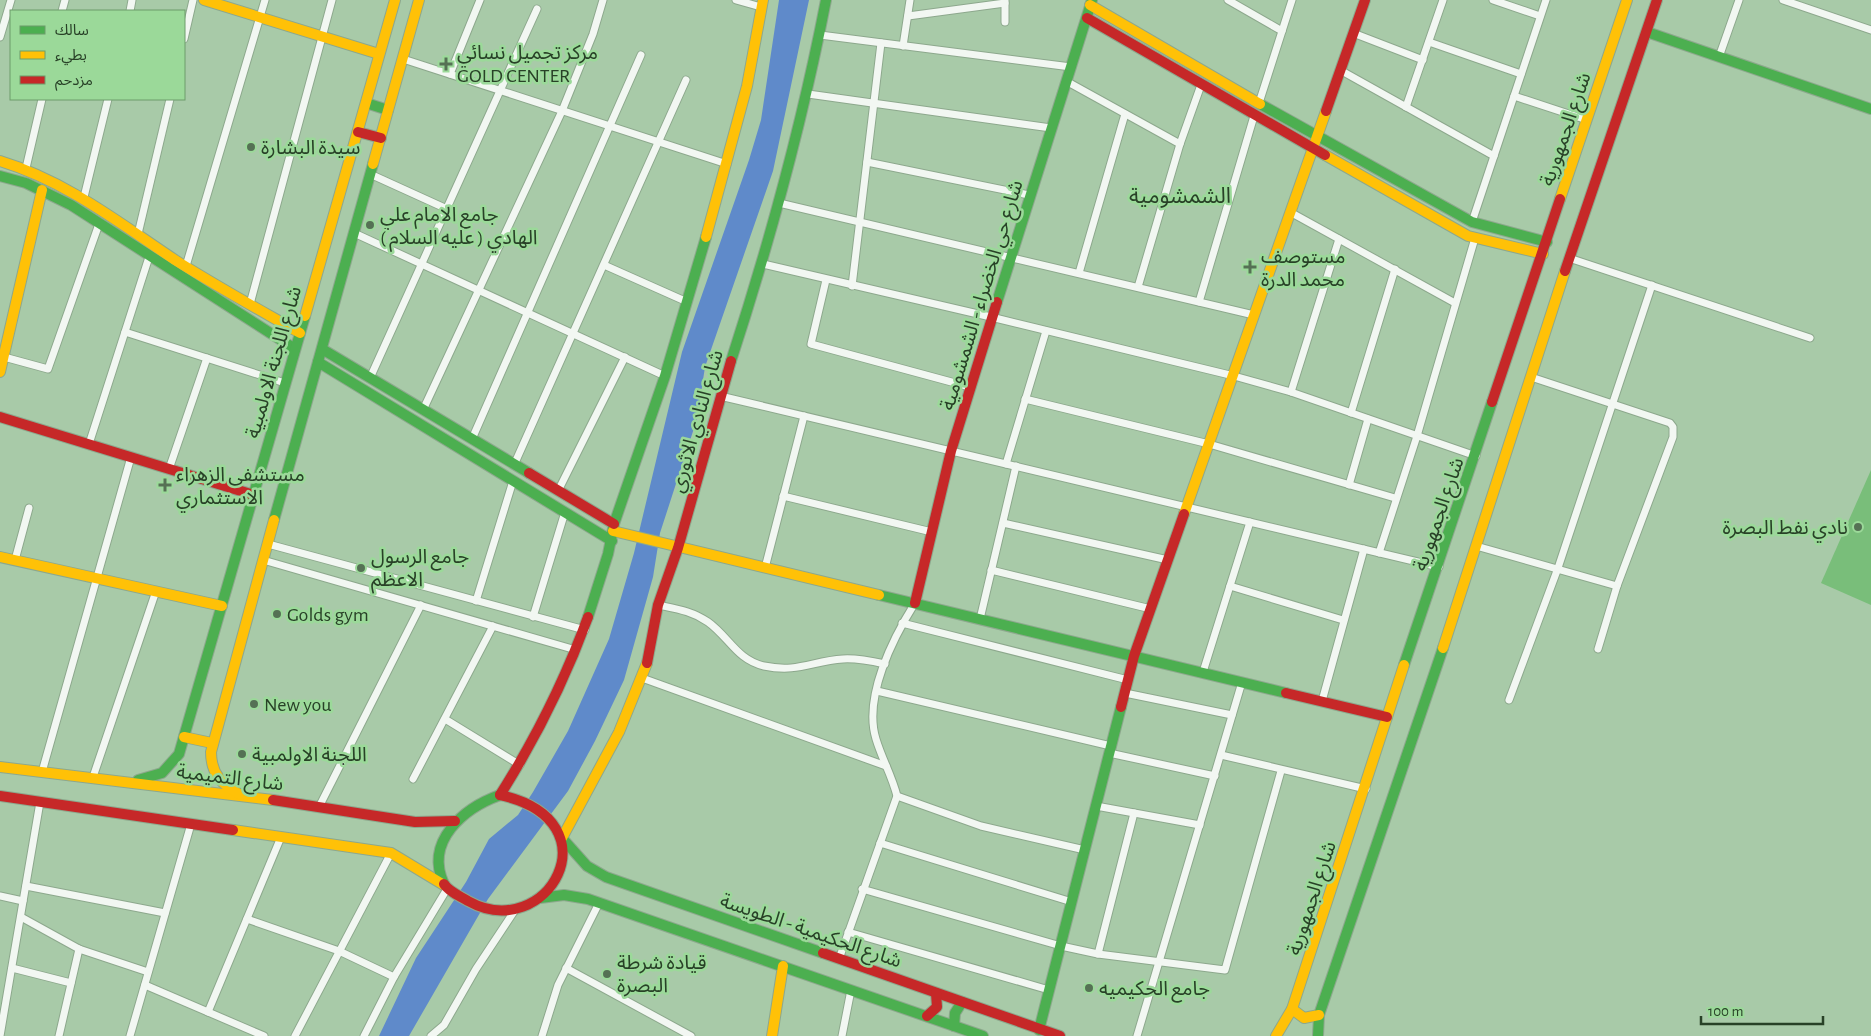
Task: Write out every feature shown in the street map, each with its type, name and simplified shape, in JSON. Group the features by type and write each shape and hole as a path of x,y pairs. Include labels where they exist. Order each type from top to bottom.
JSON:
{"street":[{"path":"0,37 10,0"},
{"path":"185,35 193,0"},
{"path":"204,0 379,54"},
{"path":"186,266 265,0"},
{"path":"250,304 332,0"},
{"name":"شارع اللجنة الاولمبية","path":"120,781 148,780 164,773 175,762 184,737 395,0"},
{"path":"244,796 222,783 213,769 210,764 212,743 419,0"},
{"path":"450,74 480,0"},
{"path":"408,417 419,407 480,290 562,111 603,0"},
{"path":"500,795 520,765 585,630 613,532 665,376 685,301 727,164 747,86 762,4 736,0"},
{"name":"شارع النادي الاثوري","path":"562,838 619,732 642,678 651,650 658,605 780,203 808,94 826,0"},
{"path":"903,46 910,0"},
{"path":"1228,0 1282,31"},
{"path":"1259,103 1292,0"},
{"path":"1039,1030 1134,656 1365,0"},
{"path":"1406,107 1443,0"},
{"path":"1493,0 1540,16"},
{"path":"1472,222 1546,0"},
{"name":"شارع الجمهورية","path":"1276,1036 1292,1008 1366,789 1387,717 1439,567 1627,0"},
{"path":"1318,1036 1317,1025 1319,1015 1417,727 1569,258 1657,0"},
{"path":"1720,57 1739,0"},
{"path":"1783,0 1871,29"},
{"path":"908,16 1005,1 1005,22"},
{"path":"1091,3 1259,103 1472,222 1546,242"},
{"name":"شارع حي الخضراء - الشمشومية","path":"915,603 952,451 970,387 1009,256 1091,3"},
{"path":"370,378 537,9"},
{"path":"1087,18 1201,86 1475,238 1542,254"},
{"path":"1354,32 1423,60"},
{"path":"1647,32 1871,109"},
{"path":"820,35 1070,67"},
{"path":"1429,42 1521,74"},
{"path":"852,286 881,43"},
{"path":"472,439 526,312 641,55"},
{"path":"402,59 727,164"},
{"path":"1340,70 1494,156"},
{"path":"514,465 686,80"},
{"path":"1066,81 1180,144"},
{"path":"1138,287 1180,144 1201,86"},
{"path":"808,94 1051,128"},
{"path":"1514,96 1587,120"},
{"path":"26,168 42,100"},
{"path":"71,205 81,195 108,100"},
{"path":"138,234 170,100"},
{"path":"366,103 388,110"},
{"path":"1079,273 1125,114"},
{"path":"1199,302 1254,116"},
{"path":"358,132 381,138"},
{"path":"0,161 26,168 81,195 186,266 300,334"},
{"path":"867,162 1029,195"},
{"path":"370,174 446,209"},
{"path":"0,176 42,190 71,205 149,257 295,349"},
{"path":"0,372 42,190"},
{"path":"780,203 1254,315"},
{"path":"1290,212 1455,303"},
{"path":"4,357 48,369 99,224"},
{"path":"354,232 665,376"},
{"path":"1379,552 1417,436 1475,238"},
{"path":"1291,392 1339,239"},
{"path":"88,444 149,257"},
{"path":"1569,258 1810,338"},
{"path":"763,264 1234,376 1291,392 1476,456"},
{"path":"604,265 685,301"},
{"path":"1351,414 1395,269"},
{"path":"826,280 811,344 970,387"},
{"path":"1509,700 1558,568 1652,285"},
{"path":"1006,464 1046,331"},
{"path":"125,332 285,383"},
{"path":"322,349 558,491 613,532"},
{"path":"169,469 208,358"},
{"path":"558,491 625,358"},
{"path":"318,362 565,512 613,532 1387,717"},
{"path":"1531,376 1612,402 1670,423 1673,427 1673,437 1617,586 1598,649"},
{"path":"720,396 1439,567"},
{"path":"1025,399 1209,444 1396,498"},
{"path":"765,568 804,416"},
{"path":"0,417 254,495"},
{"path":"1348,485 1368,419"},
{"path":"42,772 131,457"},
{"path":"980,619 1016,466"},
{"path":"476,601 513,481"},
{"path":"784,496 932,532"},
{"path":"15,560 29,508"},
{"path":"533,617 565,512"},
{"path":"1002,522 1168,560"},
{"path":"1203,672 1250,522"},
{"path":"268,544 585,630"},
{"path":"1476,546 1617,586"},
{"path":"1322,701 1364,549"},
{"path":"0,557 222,606"},
{"path":"263,560 576,650"},
{"path":"991,570 1150,609"},
{"path":"1230,586 1343,620"},
{"path":"93,777 156,591"},
{"path":"838,958 897,796 892,776 875,738 872,706 885,664 902,623 915,603"},
{"path":"319,807 421,605"},
{"path":"658,605 689,611 710,623 736,652 749,661 764,666 792,670 843,659 885,664"},
{"path":"902,623 1128,680"},
{"path":"413,779 493,626"},
{"path":"642,678 886,766"},
{"path":"1137,1036 1242,682"},
{"path":"876,691 1214,776"},
{"path":"1125,693 1232,716"},
{"path":"445,719 520,765"},
{"path":"184,737 212,743"},
{"path":"1221,755 1281,771 1366,789"},
{"name":"شارع التميمية","path":"0,767 244,796 415,822 455,821"},
{"path":"862,889 1060,946 1098,954 1160,960 1225,970 1281,771"},
{"path":"448,889 439,866 441,847 455,821 465,811 483,800 500,795 516,798 538,811 552,824 562,838 562,856 558,873 540,898"},
{"path":"0,796 391,853 448,889 487,910 516,910 540,898 556,894 570,894 983,1036"},
{"path":"897,796 981,826 1085,850"},
{"path":"0,1036 40,802"},
{"path":"1096,806 1200,825"},
{"path":"1098,954 1134,814"},
{"path":"130,1036 191,824"},
{"path":"208,1012 281,837"},
{"name":"شارع الحكيمية - الطويسة","path":"562,838 587,866 606,877 1060,1036"},
{"path":"880,843 1072,902"},
{"path":"295,1036 391,853"},
{"path":"26,886 165,913"},
{"path":"364,1036 394,977 448,889"},
{"path":"0,896 23,901"},
{"path":"542,1036 558,985 599,903"},
{"path":"431,1036 444,1025 476,969 516,910"},
{"path":"21,917 79,949 148,972"},
{"path":"247,919 339,952 394,977"},
{"path":"848,932 1050,990"},
{"path":"59,1036 79,949"},
{"path":"772,1036 783,966"},
{"path":"12,968 71,983"},
{"path":"566,968 688,1035"},
{"path":"145,985 253,1034 264,1036"},
{"path":"842,1036 851,990"},
{"path":"927,1016 937,1007 936,993"},
{"path":"954,1026 955,1013 962,1002"},
{"path":"1292,1008 1304,1018 1319,1015"}],"green space":[{"name":"نادي نفط البصرة","path":"1871,470 1871,605 1821,583"}],"water":[{"path":"779,0 809,0 773,171 705,367 697,419 660,533 653,577 624,680 595,741 568,791 488,899 409,1036 379,1036 416,958 466,882 489,839 518,815 533,792 568,731 609,639 634,553 682,352 749,160 761,120"}],"traffic: fast":[{"path":"731,361 759,271 796,137 826,0"},
{"path":"997,302 1092,0"},
{"path":"1647,32 1871,109"},
{"path":"366,103 388,110"},
{"path":"1260,104 1472,222 1547,242"},
{"path":"274,520 373,164"},
{"path":"0,176 26,183 71,205 295,349"},
{"path":"588,617 608,554 614,524 665,376 706,237"},
{"path":"138,780 162,773 179,754 305,316"},
{"path":"322,349 529,473"},
{"path":"318,362 612,541"},
{"path":"1404,665 1492,402"},
{"path":"879,595 1286,693"},
{"path":"1318,1036 1319,1015 1443,648"},
{"path":"1039,1030 1121,707"},
{"path":"444,884 439,868 439,854 443,840 451,828 473,808 500,795"},
{"path":"562,838 587,866 606,877 823,953"},
{"path":"540,898 564,895 588,899 983,1036"},
{"path":"954,1026 955,1013 962,1002"}],"traffic: slow":[{"path":"204,0 379,54"},
{"path":"305,316 395,0"},
{"path":"373,164 419,0"},
{"path":"706,237 747,86 763,0"},
{"path":"1560,199 1627,0"},
{"path":"1090,5 1260,104"},
{"path":"1184,514 1326,111"},
{"path":"1325,155 1468,236 1543,254"},
{"path":"0,161 24,169 69,191 112,217 190,270 300,333"},
{"path":"0,372 42,190"},
{"path":"1443,648 1565,271"},
{"path":"241,795 223,783 215,773 211,752 274,520"},
{"path":"613,531 879,595"},
{"path":"0,557 222,606"},
{"path":"562,838 619,732 647,663"},
{"path":"1276,1036 1292,1009 1404,665"},
{"path":"184,737 212,743"},
{"path":"0,767 273,800"},
{"path":"233,830 391,853 444,885"},
{"path":"772,1036 783,966"},
{"path":"1292,1009 1304,1018 1319,1015"}],"traffic: jam":[{"path":"1326,111 1365,0"},
{"path":"1565,271 1657,0"},
{"path":"1087,18 1325,155"},
{"path":"358,132 381,138"},
{"path":"1492,402 1560,199"},
{"path":"915,603 951,451 997,302"},
{"path":"647,663 658,605 678,548 731,361"},
{"path":"0,417 254,495"},
{"path":"529,473 614,524"},
{"path":"1121,707 1134,656 1184,514"},
{"path":"500,795 526,752 549,708 570,663 588,617"},
{"path":"1286,693 1387,717"},
{"path":"444,884 452,892 468,901 497,910 523,907 544,894 558,874 563,852 556,829 536,809 500,795"},
{"path":"0,796 233,830"},
{"path":"273,800 415,822 455,821"},
{"path":"823,953 1060,1036"},
{"path":"927,1016 937,1007 936,993"}],"place":[{"name":"مركز تجميل نسائي GOLD CENTER","path":"446,64"},
{"name":"سيدة البشارة","path":"251,147"},
{"name":"جامع الامام علي الهادي ( عليه السلام )","path":"370,225"},
{"name":"مستوصف محمد الدرة","path":"1250,267"},
{"name":"مستشفى الزهراء الاستثماري","path":"165,485"},
{"name":"نادي نفط البصرة","path":"1858,527"},
{"name":"جامع الرسول الاعظم","path":"361,568"},
{"name":"Golds gym","path":"277,614"},
{"name":"New you","path":"254,704"},
{"name":"اللجنة الاولمبية","path":"242,754"},
{"name":"قيادة شرطة البصرة","path":"607,974"},
{"name":"جامع الحكيميه","path":"1089,988"}],"district":[{"name":"الشمشومية","path":"1180,195"}]}
